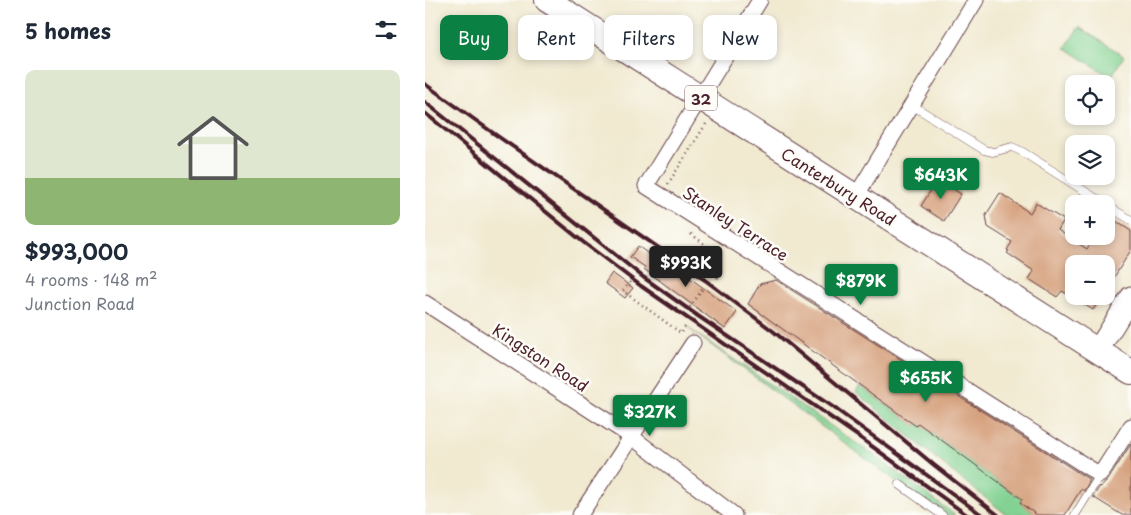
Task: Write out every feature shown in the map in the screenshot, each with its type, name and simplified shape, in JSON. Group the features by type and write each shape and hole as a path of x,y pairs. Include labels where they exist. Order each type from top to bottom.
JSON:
{"main road":[{"name":"Canterbury Road","path":"547,0 1131,372"},
{"path":"1098,350 1131,297"}],"street":[{"path":"700,97 760,0"},
{"path":"855,196 976,0"},
{"name":"Stanley Terrace","path":"700,97 646,186 1100,475"},
{"name":"Kingston Road","path":"425,303 632,437 734,515"},
{"path":"580,515 693,342"},
{"path":"1100,475 1131,426"}],"lane":[{"path":"912,105 984,150 993,152 1012,147 1092,195"},
{"path":"1115,210 1131,220"},
{"path":"1075,515 1100,475"},
{"path":"899,484 942,515"}],"path":[{"path":"661,196 706,124"},
{"path":"690,233 715,254 720,270 717,280"},
{"path":"630,282 623,291 681,333 687,325"},
{"path":"690,307 704,287"}],"green space":[{"path":"1079,27 1124,56 1112,75 1108,75 1065,48"},
{"path":"688,328 872,454 955,515 942,515"},
{"path":"860,386 916,426 918,423 1022,499 1020,503 1037,515 1007,515 856,392"}],"building":[{"path":"938,179 961,194 944,221 921,206"},
{"path":"1000,193 1030,213 1036,203 1064,220 1058,230 1065,235 1065,245 1081,245 1087,249 1090,245 1115,245 1115,221 1131,231 1131,250 1115,276 1115,255 1065,255 1065,293 1062,291 1057,297 1029,279 1034,271 1007,253 1012,242 988,227 986,215"},
{"path":"638,246 652,257 655,253 737,312 725,329 630,257"},
{"path":"612,273 633,288 625,298 605,283"},
{"path":"776,280 1090,480 1084,491 1081,489 1065,515 1037,515 1020,503 1022,499 918,423 916,426 748,304 760,284"},
{"path":"1085,305 1096,305 1093,310"},
{"path":"1131,444 1131,515 1122,515 1093,497 1100,486 1108,480"}],"railway":[{"path":"425,84 705,280 773,331 934,465 998,515"},
{"path":"425,102 643,277 837,410 982,515"},
{"path":"425,113 583,242 641,286 862,439 967,515"}]}
